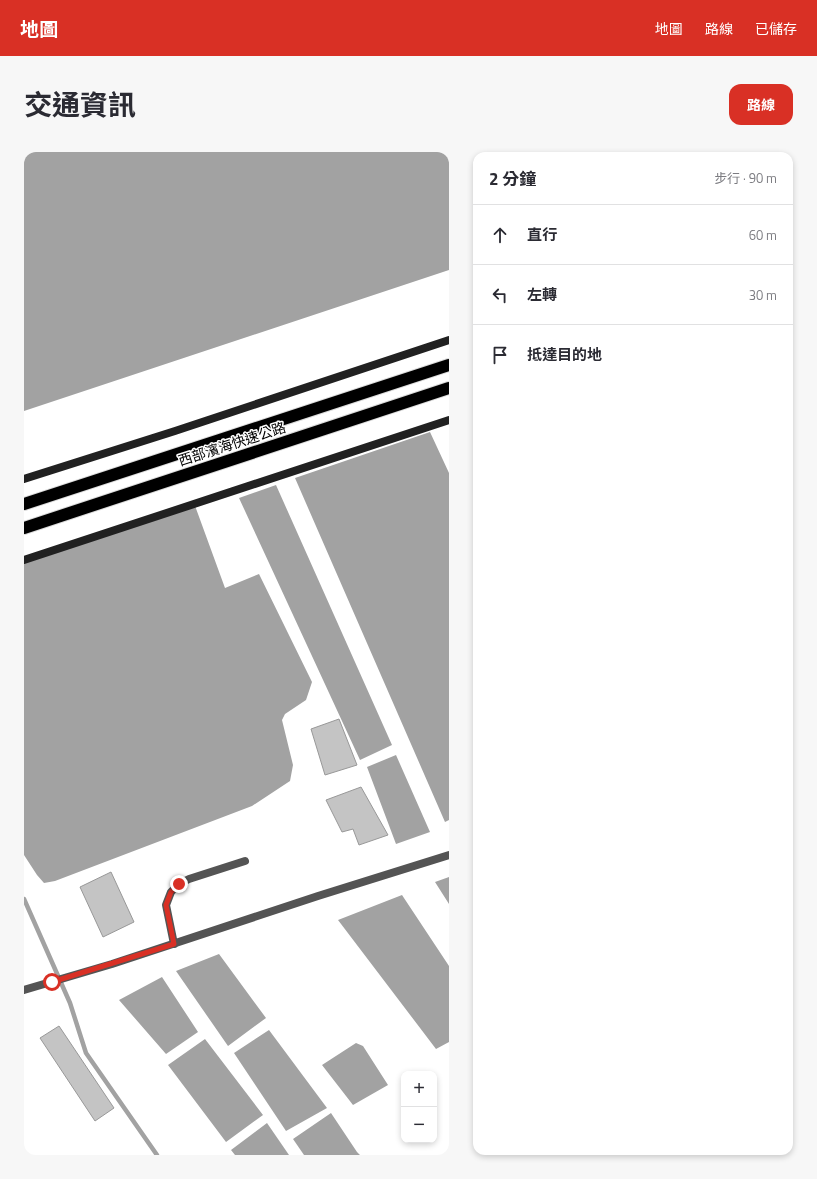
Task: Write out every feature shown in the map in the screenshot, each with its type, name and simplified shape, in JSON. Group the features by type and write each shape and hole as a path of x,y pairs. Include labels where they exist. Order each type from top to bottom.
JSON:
{"highway":[{"name":"西部濱海快速公路","path":"24,504 449,366"},
{"name":"西部濱海快速公路","path":"24,528 449,388"}],"street":[{"path":"24,479 175,431 449,340"},
{"path":"24,560 449,420"},
{"path":"24,990 112,964 449,855"},
{"path":"174,944 166,905 171,892 179,884 189,879 245,861"}],"shaded area":[{"path":"24,152 449,152 449,270 24,411"},
{"path":"430,432 449,473 449,820 445,822 295,478"},
{"path":"276,485 392,745 360,760 239,498"},
{"path":"194,503 225,588 259,574 312,682 306,700 285,714 282,720 293,765 290,781 252,806 55,881 44,883 24,855 24,557"},
{"path":"396,755 430,832 396,844 367,767"},
{"path":"449,877 449,904 435,882"},
{"path":"402,895 449,966 449,1042 436,1049 338,920"},
{"path":"219,954 266,1018 228,1046 176,971"},
{"path":"162,977 198,1032 166,1054 119,1000"},
{"path":"269,1030 327,1108 286,1131 234,1053"},
{"path":"205,1039 263,1115 226,1142 168,1065"},
{"path":"356,1043 363,1046 388,1085 353,1105 322,1065"},
{"path":"331,1113 360,1155 304,1155 293,1139"},
{"path":"267,1123 289,1155 235,1155 231,1150"}],"building":[{"path":"339,719 357,765 325,775 311,729"},
{"path":"361,787 388,835 359,845 353,829 342,832 326,800"},
{"path":"111,872 134,922 103,937 80,887"},
{"path":"59,1026 114,1108 95,1121 40,1038"}],"waterway":[{"path":"24,899 70,1003 86,1053 157,1155"}],"route":[{"path":"52,982 174,944 166,905 171,892 179,884"}]}
